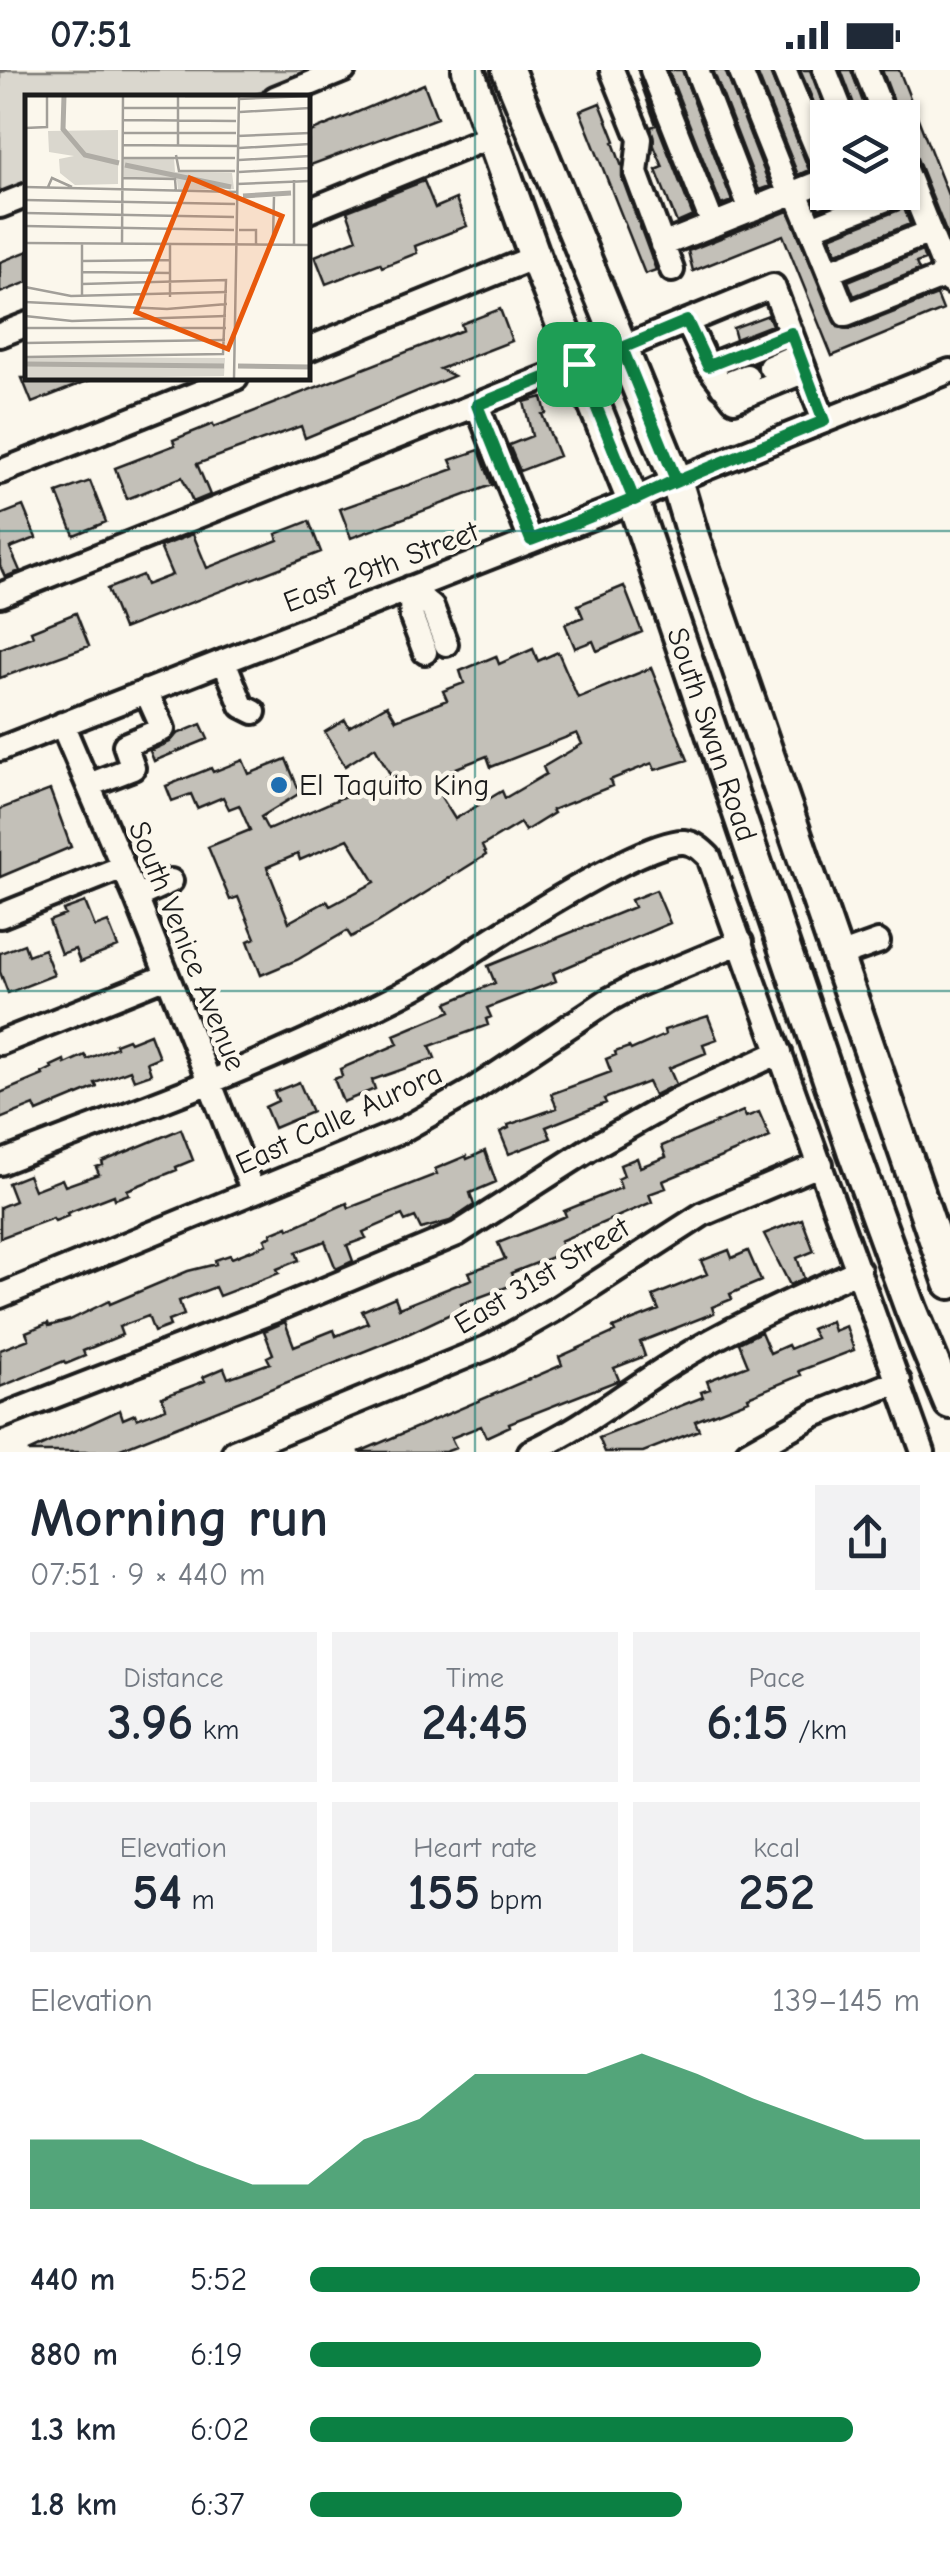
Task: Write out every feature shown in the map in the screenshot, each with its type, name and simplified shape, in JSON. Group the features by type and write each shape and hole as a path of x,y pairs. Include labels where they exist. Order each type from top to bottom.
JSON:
{"main road":[{"name":"South Swan Road","path":"468,70 536,258 634,500 847,1131 950,1402"},
{"name":"South Swan Road","path":"508,70 676,480 950,1284"}],"street":[{"path":"282,95 344,70"},
{"path":"652,70 713,225"},
{"path":"697,70 751,210"},
{"path":"740,70 846,315 949,278 920,207"},
{"path":"784,70 810,134"},
{"path":"824,70 836,100"},
{"path":"866,70 878,100"},
{"path":"610,71 640,139 636,174 672,270"},
{"path":"310,210 492,136"},
{"path":"662,245 810,186"},
{"path":"0,206 25,197"},
{"path":"811,228 858,210"},
{"path":"829,272 930,232"},
{"path":"310,348 536,258"},
{"path":"622,348 773,286 824,421"},
{"path":"687,321 708,366 734,400 798,353"},
{"path":"0,335 25,325"},
{"path":"708,366 798,353"},
{"path":"770,366 798,353"},
{"path":"0,594 579,364"},
{"name":"East 29th Street","path":"0,748 634,500 950,371"},
{"path":"722,386 747,376"},
{"path":"0,472 231,380"},
{"path":"477,405 531,540"},
{"path":"410,588 412,618 435,648"},
{"path":"224,660 242,706 254,712"},
{"path":"88,785 133,768 125,744 162,730 146,691"},
{"name":"South Venice Avenue","path":"62,724 124,866 253,1192"},
{"name":"South Swan Road","path":"209,1081 283,1054 432,979 528,914 670,844 694,844 710,856 923,1452"},
{"path":"0,916 124,866"},
{"path":"136,897 171,881"},
{"name":"East Calle Aurora","path":"0,1296 401,1131 473,1090 608,1001 741,942"},
{"path":"838,956 878,942"},
{"path":"0,1043 167,976"},
{"path":"0,1418 456,1234 588,1150 678,1099 780,1052"},
{"path":"0,1164 209,1081"},
{"name":"East 31st Street","path":"234,1452 489,1347 556,1309 703,1214 820,1164"},
{"path":"530,1452 575,1432 672,1364 741,1323 858,1270"},
{"path":"748,1452 814,1416 899,1381"}],"shaded area":[{"path":"0,70 319,70 253,95 25,95 25,184 0,194"}],"building":[{"path":"668,70 682,70 732,201 721,205"},
{"path":"713,70 725,70 770,186 759,190"},
{"path":"756,70 769,70 809,170 798,175"},
{"path":"800,70 810,70 821,100 813,100"},
{"path":"841,70 851,70 862,100 852,100"},
{"path":"882,70 899,70 911,100 893,100"},
{"path":"639,78 693,216 677,223 656,170 663,167 654,146 651,127 656,125"},
{"path":"424,84 437,118 310,165 310,132"},
{"path":"600,103 656,270 645,274 580,111"},
{"path":"920,124 950,200 950,242 920,166"},
{"path":"424,181 435,208 456,199 467,226 415,246 417,253 326,284 315,256 357,239 347,211"},
{"path":"899,210 905,210 910,224 837,253 830,237"},
{"path":"788,211 838,327 852,329 937,295 943,310 832,356 783,235 693,271 688,251"},
{"path":"922,251 925,260 916,263 919,270 854,296 848,281"},
{"path":"25,252 25,283 0,293 0,262"},
{"path":"500,309 512,341 440,369 454,376 305,438 301,426 197,464 210,495 193,502 182,477 127,499 115,468 175,445 173,440 213,424 214,427 463,330 461,324"},
{"path":"768,315 772,325 736,339 733,328"},
{"path":"22,378 90,380 32,403"},
{"path":"542,397 546,413 542,414 559,456 520,471 509,445 532,436 524,402"},
{"path":"479,450 492,485 351,538 340,509 454,469 450,460"},
{"path":"90,481 106,522 74,535 57,493"},
{"path":"23,506 36,538 10,548 20,571 5,577 0,566 0,515"},
{"path":"309,521 321,552 123,629 107,589 142,575 146,585 172,575 160,547 193,534 207,568 278,540 276,534"},
{"path":"624,586 642,632 597,651 593,641 575,648 565,624 583,617 578,605"},
{"path":"76,613 89,646 0,678 0,649"},
{"path":"533,649 538,661 558,652 578,698 651,668 688,760 655,770 652,763 610,780 612,786 552,810 554,813 525,831 520,823 482,846 486,855 377,923 351,937 347,931 297,960 261,975 248,941 255,938 238,897 230,900 208,847 250,830 239,805 229,809 223,797 197,808 191,794 172,801 166,786 243,760 249,774 286,759 300,793 261,817 268,830 391,776 375,747 345,766 325,732 345,720 349,727 387,705 396,720 447,700 443,691 464,683 460,671 496,656 499,664","holes":["577,733 582,744 543,767 546,774 505,798 502,791 455,819 435,787 440,784 436,776 487,756 491,767","348,839 375,882 330,906 327,901 289,922 267,867 298,854 300,860"]},
{"path":"201,724 208,739 154,761 150,751"},
{"path":"50,790 71,847 0,877 0,809"},
{"path":"656,890 670,923 553,973 556,981 487,1008 491,1017 486,1019 488,1025 430,1046 435,1058 372,1080 375,1089 343,1102 334,1079 342,1076 340,1069 398,1044 394,1035 451,1011 447,1003 495,983 488,966 634,907 631,900"},
{"path":"85,902 95,927 108,922 118,947 80,962 75,949 61,954 49,921 65,915 63,910"},
{"path":"24,944 28,955 44,949 54,975 8,993 0,972 0,953"},
{"path":"708,1016 717,1039 703,1044 706,1053 669,1068 676,1084 654,1095 648,1082 604,1099 606,1103 546,1127 551,1138 509,1154 500,1132 508,1125 557,1108 551,1094 611,1072 606,1059 615,1052 629,1047 631,1050 665,1035 664,1030"},
{"path":"150,1034 159,1057 147,1062 151,1074 134,1080 130,1070 37,1112 34,1105 0,1119 0,1093 43,1075 64,1060 65,1064 85,1055 87,1059 116,1047 115,1044"},
{"path":"299,1082 312,1112 274,1128 265,1107 278,1101 274,1092"},
{"path":"743,1111 746,1117 759,1112 770,1137 663,1181 666,1188 649,1194 652,1202 560,1241 565,1252 511,1273 515,1284 461,1304 463,1308 410,1333 113,1452 28,1452 120,1410 123,1419 135,1414 137,1419 166,1408 162,1397 205,1381 203,1377 224,1368 228,1378 270,1363 267,1357 273,1354 264,1331 285,1322 294,1346 334,1330 336,1336 368,1323 362,1311 395,1297 399,1308 472,1279 469,1272 505,1259 498,1243 566,1216 564,1211 621,1188 618,1179 624,1176 620,1165 637,1158 640,1167 666,1157 662,1146"},
{"path":"181,1129 193,1160 176,1167 177,1170 127,1190 129,1194 115,1199 114,1195 55,1221 53,1218 0,1238 0,1207 15,1201 8,1183 28,1175 34,1190 62,1179 65,1186 99,1174 96,1167 102,1162"},
{"path":"485,1151 496,1182 470,1193 474,1205 450,1221 421,1229 415,1217 405,1221 402,1215 363,1232 366,1238 347,1245 353,1261 336,1269 325,1241 296,1252 299,1260 277,1269 279,1273 219,1296 215,1287 179,1301 184,1315 168,1321 170,1326 154,1332 148,1316 119,1327 122,1335 83,1351 85,1356 0,1387 0,1350 29,1339 26,1332 70,1320 109,1301 110,1304 188,1271 216,1264 215,1260 230,1255 232,1258 267,1244 265,1239 271,1233 347,1203 349,1208"},
{"path":"802,1219 814,1251 797,1258 804,1278 790,1285 764,1234"},
{"path":"729,1250 732,1258 748,1251 761,1281 730,1294 732,1299 712,1307 714,1313 640,1342 645,1356 614,1368 619,1380 509,1423 510,1426 486,1437 481,1426 451,1438 456,1448 445,1452 359,1452 562,1365 559,1357 615,1332 613,1328 659,1310 653,1296 707,1274 701,1261"},
{"path":"831,1321 834,1331 846,1326 854,1350 799,1371 801,1375 695,1421 699,1430 643,1452 605,1452 599,1438 703,1397 701,1392 710,1389 707,1381 748,1365 739,1343 761,1332 770,1353 788,1345 790,1349 816,1338 811,1329"}],"waterway":[{"path":"0,71 5,70"}],"place":[{"name":"El Taquito King","path":"279,785"}],"route":[{"path":"579,364 477,405 531,540 634,500 824,421 791,333 708,366 687,321 646,338 622,348 676,480 634,500 579,364"}]}
